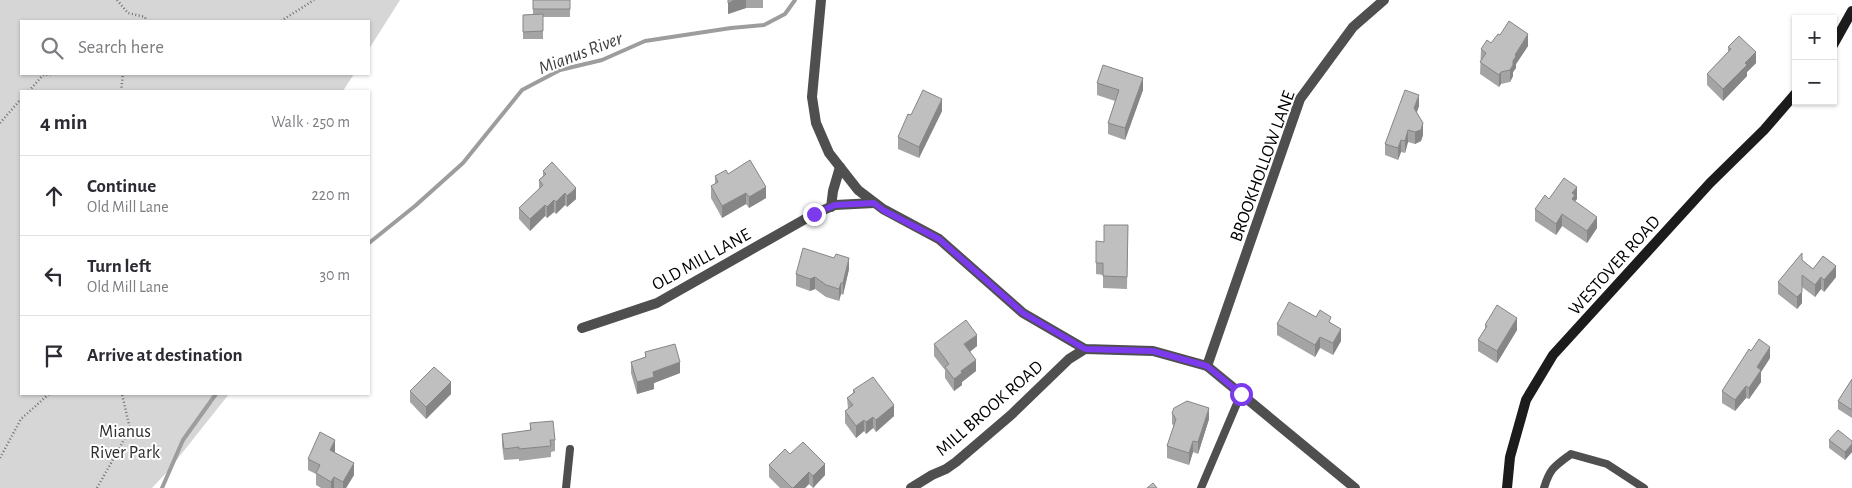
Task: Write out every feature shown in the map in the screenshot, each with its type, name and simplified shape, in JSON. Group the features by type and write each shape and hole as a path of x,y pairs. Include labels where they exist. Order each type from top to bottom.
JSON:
{"street":[{"path":"821,0 812,97 816,123 829,154 858,190 883,210 939,239 1023,313 1085,349 1153,351 1207,366 1355,488"},
{"name":"BROOKHOLLOW LANE","path":"1207,366 1300,99 1354,27 1384,0"},
{"path":"1837,38 1852,11"},
{"name":"WESTOVER ROAD","path":"1506,488 1510,457 1526,400 1553,355 1710,182 1764,130 1792,98"},
{"path":"831,207 840,167"},
{"name":"OLD MILL LANE","path":"582,328 657,303 814,214 835,205 874,203"},
{"name":"MILL BROOK ROAD","path":"911,488 956,462 1011,415 1068,359 1085,349"}],"lane":[{"path":"1201,488 1241,394"},
{"path":"566,488 570,449"},
{"path":"1544,488 1549,473 1557,464 1571,454 1607,464 1644,488"}],"path":[{"path":"117,0 128,13 145,17 146,20"},
{"path":"283,20 314,0"},
{"path":"29,90 43,75"},
{"path":"121,90 123,75"},
{"path":"0,123 20,100"},
{"path":"0,458 21,418 48,395"},
{"path":"97,488 130,429 122,395"}],"green space":[{"name":"Mianus River Park","path":"0,0 400,0 370,47 370,20 20,20 20,75 353,75 344,90 20,90 20,395 228,395 152,488 0,488"}],"building":[{"path":"533,0 570,0 570,9 533,9"},
{"path":"543,14 543,31 523,32 523,15"},
{"path":"1509,21 1528,34 1515,55 1510,70 1501,72 1499,75 1480,62 1486,53 1481,49 1487,40 1491,43 1498,34 1500,35"},
{"path":"1739,36 1756,52 1745,63 1747,65 1723,89 1707,74 1731,49 1728,47"},
{"path":"1103,65 1143,78 1125,128 1108,123 1119,90 1097,83"},
{"path":"923,90 942,99 919,147 898,137 908,114 911,115"},
{"path":"1405,90 1419,95 1414,108 1423,123 1421,130 1415,132 1408,130 1405,141 1401,140 1398,148 1385,144"},
{"path":"750,160 766,187 749,197 746,193 722,206 711,186 718,182 715,176 726,170 728,174"},
{"path":"552,162 576,188 567,196 565,193 556,202 554,200 547,207 545,205 530,219 519,208 543,185 539,180 546,174 543,171"},
{"path":"1564,178 1577,187 1572,193 1575,195 1572,199 1597,217 1587,231 1562,214 1556,224 1535,209 1545,195 1549,199"},
{"path":"1104,225 1128,225 1127,277 1103,276 1103,263 1096,263 1096,241 1104,242"},
{"path":"803,248 834,258 836,254 849,258 843,283 841,283 839,289 826,285 815,277 810,279 796,274"},
{"path":"1802,253 1802,260 1813,269 1823,256 1836,266 1824,280 1821,277 1815,285 1802,275 1802,292 1797,297 1778,282"},
{"path":"1289,302 1316,317 1320,310 1331,317 1329,322 1341,329 1333,343 1320,337 1315,345 1277,324"},
{"path":"1497,305 1517,318 1497,351 1478,340"},
{"path":"966,320 977,335 964,344 976,360 954,379 945,367 949,364 934,344"},
{"path":"1759,339 1770,347 1757,367 1761,370 1749,388 1746,386 1735,400 1722,391 1749,349 1751,351"},
{"path":"675,344 680,362 653,372 654,377 637,382 631,362 646,357 645,352"},
{"path":"434,367 451,382 426,407 410,391"},
{"path":"873,377 894,405 876,420 873,417 866,422 864,420 856,426 845,411 853,405 847,398 855,392 853,390"},
{"path":"1852,379 1852,410 1838,401"},
{"path":"1187,401 1209,408 1198,442 1193,441 1189,453 1167,446 1176,419 1172,413 1174,408"},
{"path":"553,421 555,440 550,440 551,446 504,449 502,434 531,430 530,423"},
{"path":"1838,430 1852,441 1852,444 1845,452 1829,440"},
{"path":"320,432 335,440 330,450 354,463 343,482 334,477 331,482 316,473 320,465 308,459"},
{"path":"803,442 825,464 813,476 809,472 792,488 769,465 785,449 790,454"},
{"path":"1153,483 1157,488 1147,488"}],"waterway":[{"name":"Mianus River","path":"370,242 415,206 463,163 522,90 560,70 602,60 645,41 764,25 785,14 795,0"},
{"name":"Mianus River","path":"162,488 183,440 215,395"}],"route":[{"path":"814,214 835,205 874,203 883,210 939,239 1023,313 1085,349 1153,351 1207,366 1241,394"}]}
